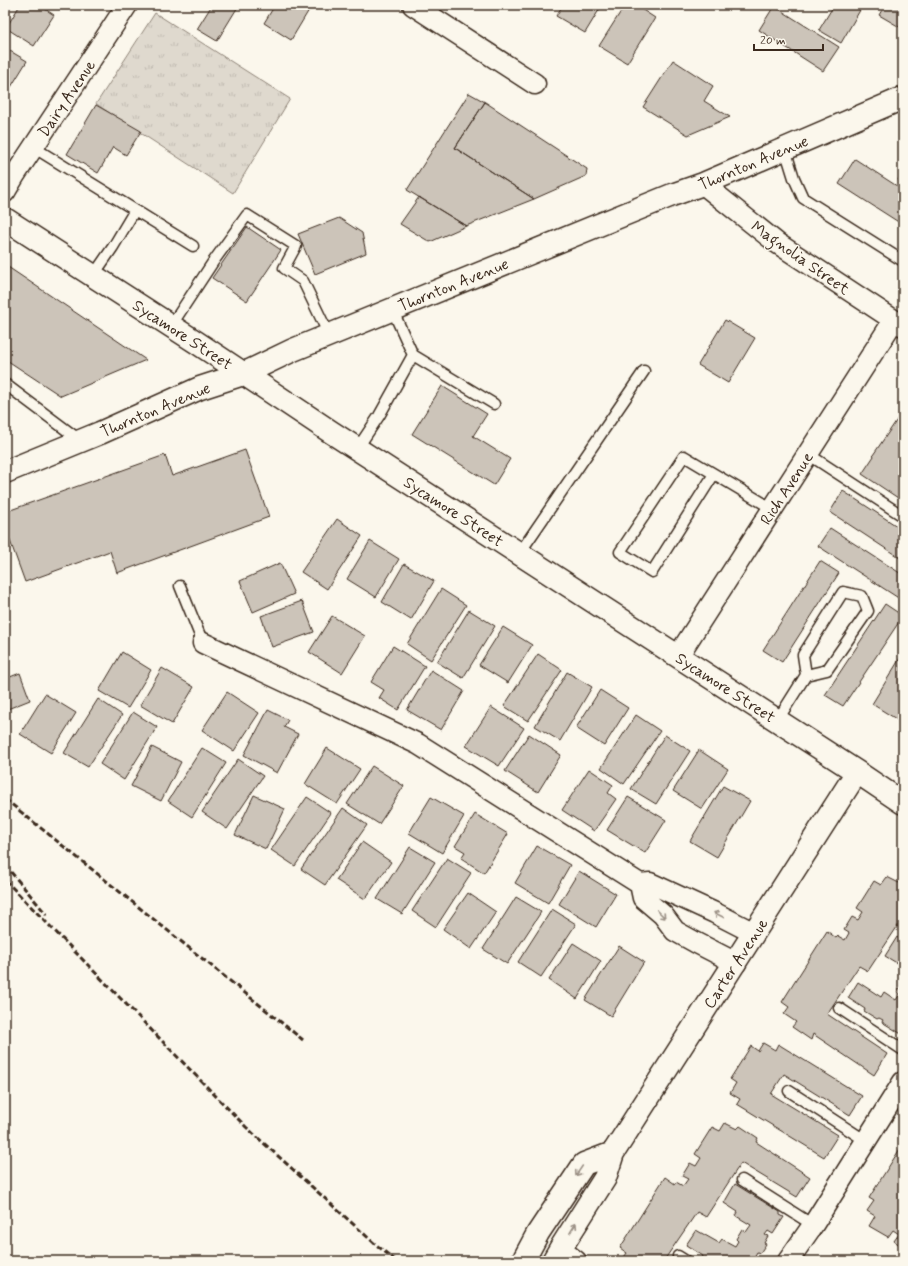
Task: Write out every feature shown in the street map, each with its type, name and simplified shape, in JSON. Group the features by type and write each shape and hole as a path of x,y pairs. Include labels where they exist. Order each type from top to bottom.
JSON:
{"street":[{"name":"Dairy Avenue","path":"5,192 127,5"},
{"path":"413,5 535,84"},
{"name":"Thornton Avenue","path":"5,472 200,388 243,374 293,350 702,184 903,98"},
{"name":"Magnolia Street","path":"702,184 777,242 898,323"},
{"name":"Sycamore Street","path":"5,219 171,326 357,449 858,772 903,803"},
{"name":"Rich Avenue","path":"678,656 808,454 898,323"},
{"path":"203,643 418,744 640,884 650,883 715,912 754,933"},
{"name":"Carter Avenue","path":"563,1257 605,1178 613,1153 858,772"},
{"path":"640,884 643,898 662,915 675,931 736,963"},
{"path":"788,1261 813,1225 903,1082"},
{"path":"523,1261 538,1233 584,1164 613,1153"}],"lane":[{"path":"33,147 193,246"},
{"path":"785,148 794,178 803,198 903,261"},
{"path":"92,276 113,247 135,210"},
{"path":"171,326 213,262 247,215 296,246 284,268 303,281 329,335"},
{"path":"392,309 413,355 494,404"},
{"path":"357,449 379,416 413,355"},
{"path":"519,554 644,371"},
{"path":"5,384 81,440"},
{"path":"808,454 903,516"},
{"path":"714,474 652,572 620,552 684,456 773,509"},
{"path":"180,586 203,643"},
{"path":"777,721 806,675 803,655 843,592 862,596 868,611 827,670 806,675"},
{"path":"839,1008 903,1050"},
{"path":"789,1091 866,1141"},
{"path":"742,1180 813,1225"}],"green space":[{"path":"155,13 290,99 233,193 96,104"}],"building":[{"path":"20,5 39,5 54,15 34,46 6,28"},
{"path":"212,5 239,5 217,41 197,29"},
{"path":"275,5 300,5 309,10 291,40 264,23"},
{"path":"563,5 602,5 585,33 556,16"},
{"path":"625,5 635,5 655,18 627,63 599,46"},
{"path":"834,5 863,5 841,43 819,30"},
{"path":"885,5 903,5 903,29 879,15"},
{"path":"774,6 839,47 823,71 759,30"},
{"path":"5,48 27,61 11,87 5,83"},
{"path":"673,60 713,86 704,101 730,117 688,135 643,107"},
{"path":"469,93 485,102 455,148 534,199 466,226 407,190"},
{"path":"485,102 587,169 586,176 534,199 455,148"},
{"path":"96,105 141,131 126,155 113,147 98,173 67,154"},
{"path":"855,159 903,190 903,218 900,223 839,184"},
{"path":"903,173 903,183 898,180"},
{"path":"419,197 466,226 430,242 400,224"},
{"path":"339,218 362,233 366,253 315,274 298,234"},
{"path":"247,227 281,250 247,301 212,278"},
{"path":"5,265 146,360 61,396 5,359"},
{"path":"725,320 755,338 728,383 698,365"},
{"path":"442,386 487,414 473,436 510,459 494,485 412,434"},
{"path":"903,411 903,492 898,498 862,474"},
{"path":"245,450 269,517 117,573 110,551 25,582 5,527 5,512 165,455 172,476"},
{"path":"843,491 903,530 903,560 830,512"},
{"path":"337,519 362,536 327,589 301,572"},
{"path":"830,528 903,575 903,601 818,546"},
{"path":"370,541 399,559 376,597 347,579"},
{"path":"820,561 839,573 782,662 763,650"},
{"path":"280,563 294,594 253,612 240,581"},
{"path":"404,564 434,581 411,620 382,602"},
{"path":"441,589 466,605 431,660 407,644"},
{"path":"302,601 314,632 272,647 261,616"},
{"path":"885,604 903,616 843,706 825,695"},
{"path":"469,610 495,626 463,678 437,662"},
{"path":"332,616 365,636 342,673 309,652"},
{"path":"503,627 532,645 508,683 479,665"},
{"path":"393,646 425,666 398,710 379,698 384,690 371,682"},
{"path":"122,652 151,670 128,708 99,691"},
{"path":"538,654 562,670 528,721 504,706"},
{"path":"902,655 903,718 901,722 872,704"},
{"path":"162,668 194,687 172,724 140,705"},
{"path":"431,670 464,691 441,730 407,710"},
{"path":"567,672 592,687 560,741 535,726"},
{"path":"20,673 30,700 5,710 5,679"},
{"path":"600,690 628,708 604,746 576,728"},
{"path":"227,692 259,713 234,751 202,730"},
{"path":"45,694 76,713 51,753 20,734"},
{"path":"98,699 122,715 88,767 64,753"},
{"path":"491,707 524,728 499,766 466,746"},
{"path":"268,710 288,720 284,727 298,734 277,773 244,755"},
{"path":"133,712 157,727 124,780 100,764"},
{"path":"636,715 660,731 624,784 601,768"},
{"path":"529,734 561,755 538,792 505,771"},
{"path":"665,735 690,751 656,804 631,789"},
{"path":"152,747 181,762 161,801 131,786"},
{"path":"202,748 226,763 192,817 168,801"},
{"path":"327,748 360,769 337,804 305,784"},
{"path":"699,750 728,769 702,809 673,791"},
{"path":"238,759 263,776 227,829 202,812"},
{"path":"372,766 404,786 379,824 347,804"},
{"path":"589,769 613,785 608,793 616,799 594,831 562,810"},
{"path":"723,786 750,801 717,857 690,841"},
{"path":"254,795 285,809 266,849 235,835"},
{"path":"307,797 331,813 295,866 271,850"},
{"path":"431,797 464,816 442,853 409,833"},
{"path":"628,797 666,820 645,853 607,830"},
{"path":"343,808 367,825 325,885 301,869"},
{"path":"475,814 508,834 484,873 461,858 465,852 455,846"},
{"path":"362,842 391,862 365,899 336,880"},
{"path":"537,846 570,865 548,903 515,883"},
{"path":"410,847 435,862 402,914 377,899"},
{"path":"447,858 471,873 436,927 412,911"},
{"path":"579,871 616,894 596,927 559,904"},
{"path":"887,877 899,883 901,880 903,881 903,918 868,971 859,966 827,1014 887,1054 874,1075 813,1034 811,1040 792,1027 796,1022 784,1014 789,1007 782,1002 827,931 836,938 838,936 845,940 849,933 844,930 852,917 858,920 863,912 857,908 874,881 881,885"},
{"path":"468,893 496,912 471,949 443,929"},
{"path":"516,897 541,912 507,964 483,949"},
{"path":"552,909 576,924 541,977 518,962"},
{"path":"897,937 903,941 903,972 898,969 900,965 885,956"},
{"path":"573,943 601,961 577,999 549,980"},
{"path":"619,946 644,962 611,1016 585,1000"},
{"path":"858,982 881,997 884,992 896,1000 900,994 897,992 903,983 903,1035 882,1022 883,1020 879,1018 877,1019 864,1011 865,1009 848,998"},
{"path":"763,1043 775,1050 778,1044 862,1096 850,1115 784,1074 771,1094 838,1135 824,1157 737,1104 740,1099 730,1093 736,1083 730,1079 751,1046 758,1051"},
{"path":"725,1123 737,1129 740,1126 758,1138 756,1142 810,1177 797,1197 741,1163 706,1217 697,1212 665,1259 667,1261 622,1260 627,1253 620,1248 665,1177 675,1184 676,1182 683,1186 688,1179 682,1176 690,1163 696,1166 701,1158 695,1154 712,1127 720,1131"},
{"path":"903,1144 903,1247 894,1241 899,1234 893,1230 888,1237 869,1226 875,1216 867,1211 874,1201 869,1198"},
{"path":"735,1184 780,1212 780,1215 784,1217 773,1234 768,1231 765,1235 768,1236 764,1243 766,1244 760,1253 757,1252 753,1259 757,1261 707,1261 702,1258 703,1256 686,1245 696,1230 719,1243 722,1239 735,1246 738,1241 736,1239 742,1229 746,1232 751,1225 736,1216 738,1212 724,1203"}],"railway":[{"path":"5,799 303,1040"},
{"path":"5,865 47,915"},
{"path":"5,880 246,1127 374,1243 396,1261"}]}
